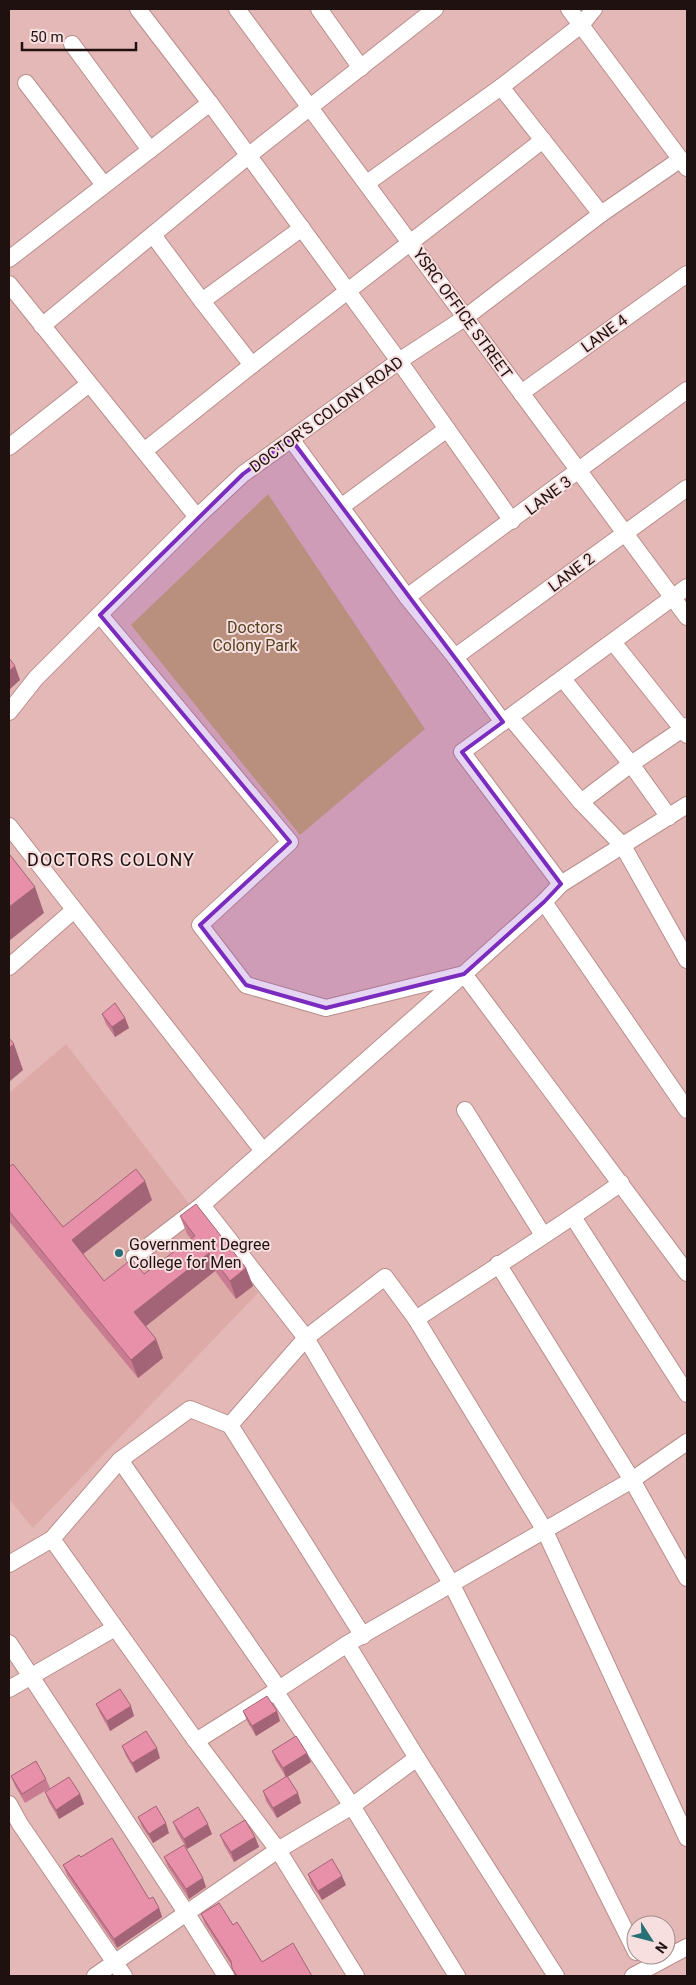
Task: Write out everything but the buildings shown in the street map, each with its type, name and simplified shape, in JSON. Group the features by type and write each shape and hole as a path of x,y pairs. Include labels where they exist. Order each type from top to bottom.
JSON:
{"street":[{"path":"138,9 302,228 512,521"},
{"name":"YSRC OFFICE STREET","path":"237,9 687,617"},
{"path":"319,9 361,68"},
{"path":"42,326 248,156 434,9"},
{"path":"569,9 684,163"},
{"path":"366,183 501,87 581,25 594,9"},
{"path":"72,44 150,150"},
{"path":"26,83 104,185"},
{"path":"501,87 601,214"},
{"path":"9,259 210,103"},
{"path":"144,451 543,140"},
{"name":"DOCTOR'S COLONY ROAD","path":"9,712 36,678 197,517 243,474 399,361 466,318 601,214 684,163"},
{"path":"202,302 302,228"},
{"path":"153,235 202,302 252,365"},
{"name":"LANE 4","path":"522,393 687,274"},
{"path":"9,284 197,517"},
{"path":"9,446 89,384"},
{"name":"LANE 3","path":"407,597 687,390"},
{"path":"341,507 447,429"},
{"path":"291,439 407,597 507,720 580,802 623,846 687,960"},
{"name":"LANE 2","path":"456,657 687,488"},
{"path":"561,884 462,752 687,587"},
{"path":"100,615 290,842 200,925 246,985 326,1008 464,974"},
{"path":"580,802 631,764 686,730 613,642"},
{"path":"563,679 631,764 669,817"},
{"path":"134,1257 202,1205 464,974 544,902 561,884 687,805"},
{"path":"9,826 263,1151"},
{"path":"544,902 687,1110"},
{"path":"9,967 74,910"},
{"path":"464,974 687,1273"},
{"path":"464,1110 543,1235"},
{"path":"416,1319 573,1217 621,1183"},
{"path":"202,1205 306,1338 451,1583 626,1939"},
{"path":"573,1217 687,1394"},
{"path":"498,1264 632,1480 687,1578"},
{"path":"230,1425 306,1338 385,1277 416,1319 544,1529 687,1838"},
{"path":"9,1564 52,1539 120,1460 190,1410 230,1425 363,1636"},
{"path":"196,1741 347,1644 632,1480 687,1442"},
{"path":"120,1460 277,1690 458,1976"},
{"path":"52,1539 196,1741 278,1850 356,1976"},
{"path":"9,1689 115,1628"},
{"path":"9,1643 226,1976"},
{"path":"347,1644 556,1976"},
{"path":"95,1976 278,1850 352,1806 417,1758"},
{"path":"9,1804 14,1829 124,1976"}],"highlighted area":[{"path":"291,439 503,722 462,752 561,884 544,902 464,974 326,1008 246,985 200,925 290,842 100,615 243,474"}],"shaded area":[{"name":"Government Degree College for Men","path":"66,1044 258,1293 33,1528 9,1499 9,1093"}],"green space":[{"name":"Doctors Colony Park","path":"268,494 425,729 300,835 131,625"}],"place":[{"name":"Government Degree College for Men","path":"119,1253"}],"district":[{"name":"DOCTORS COLONY","path":"111,860"}]}
